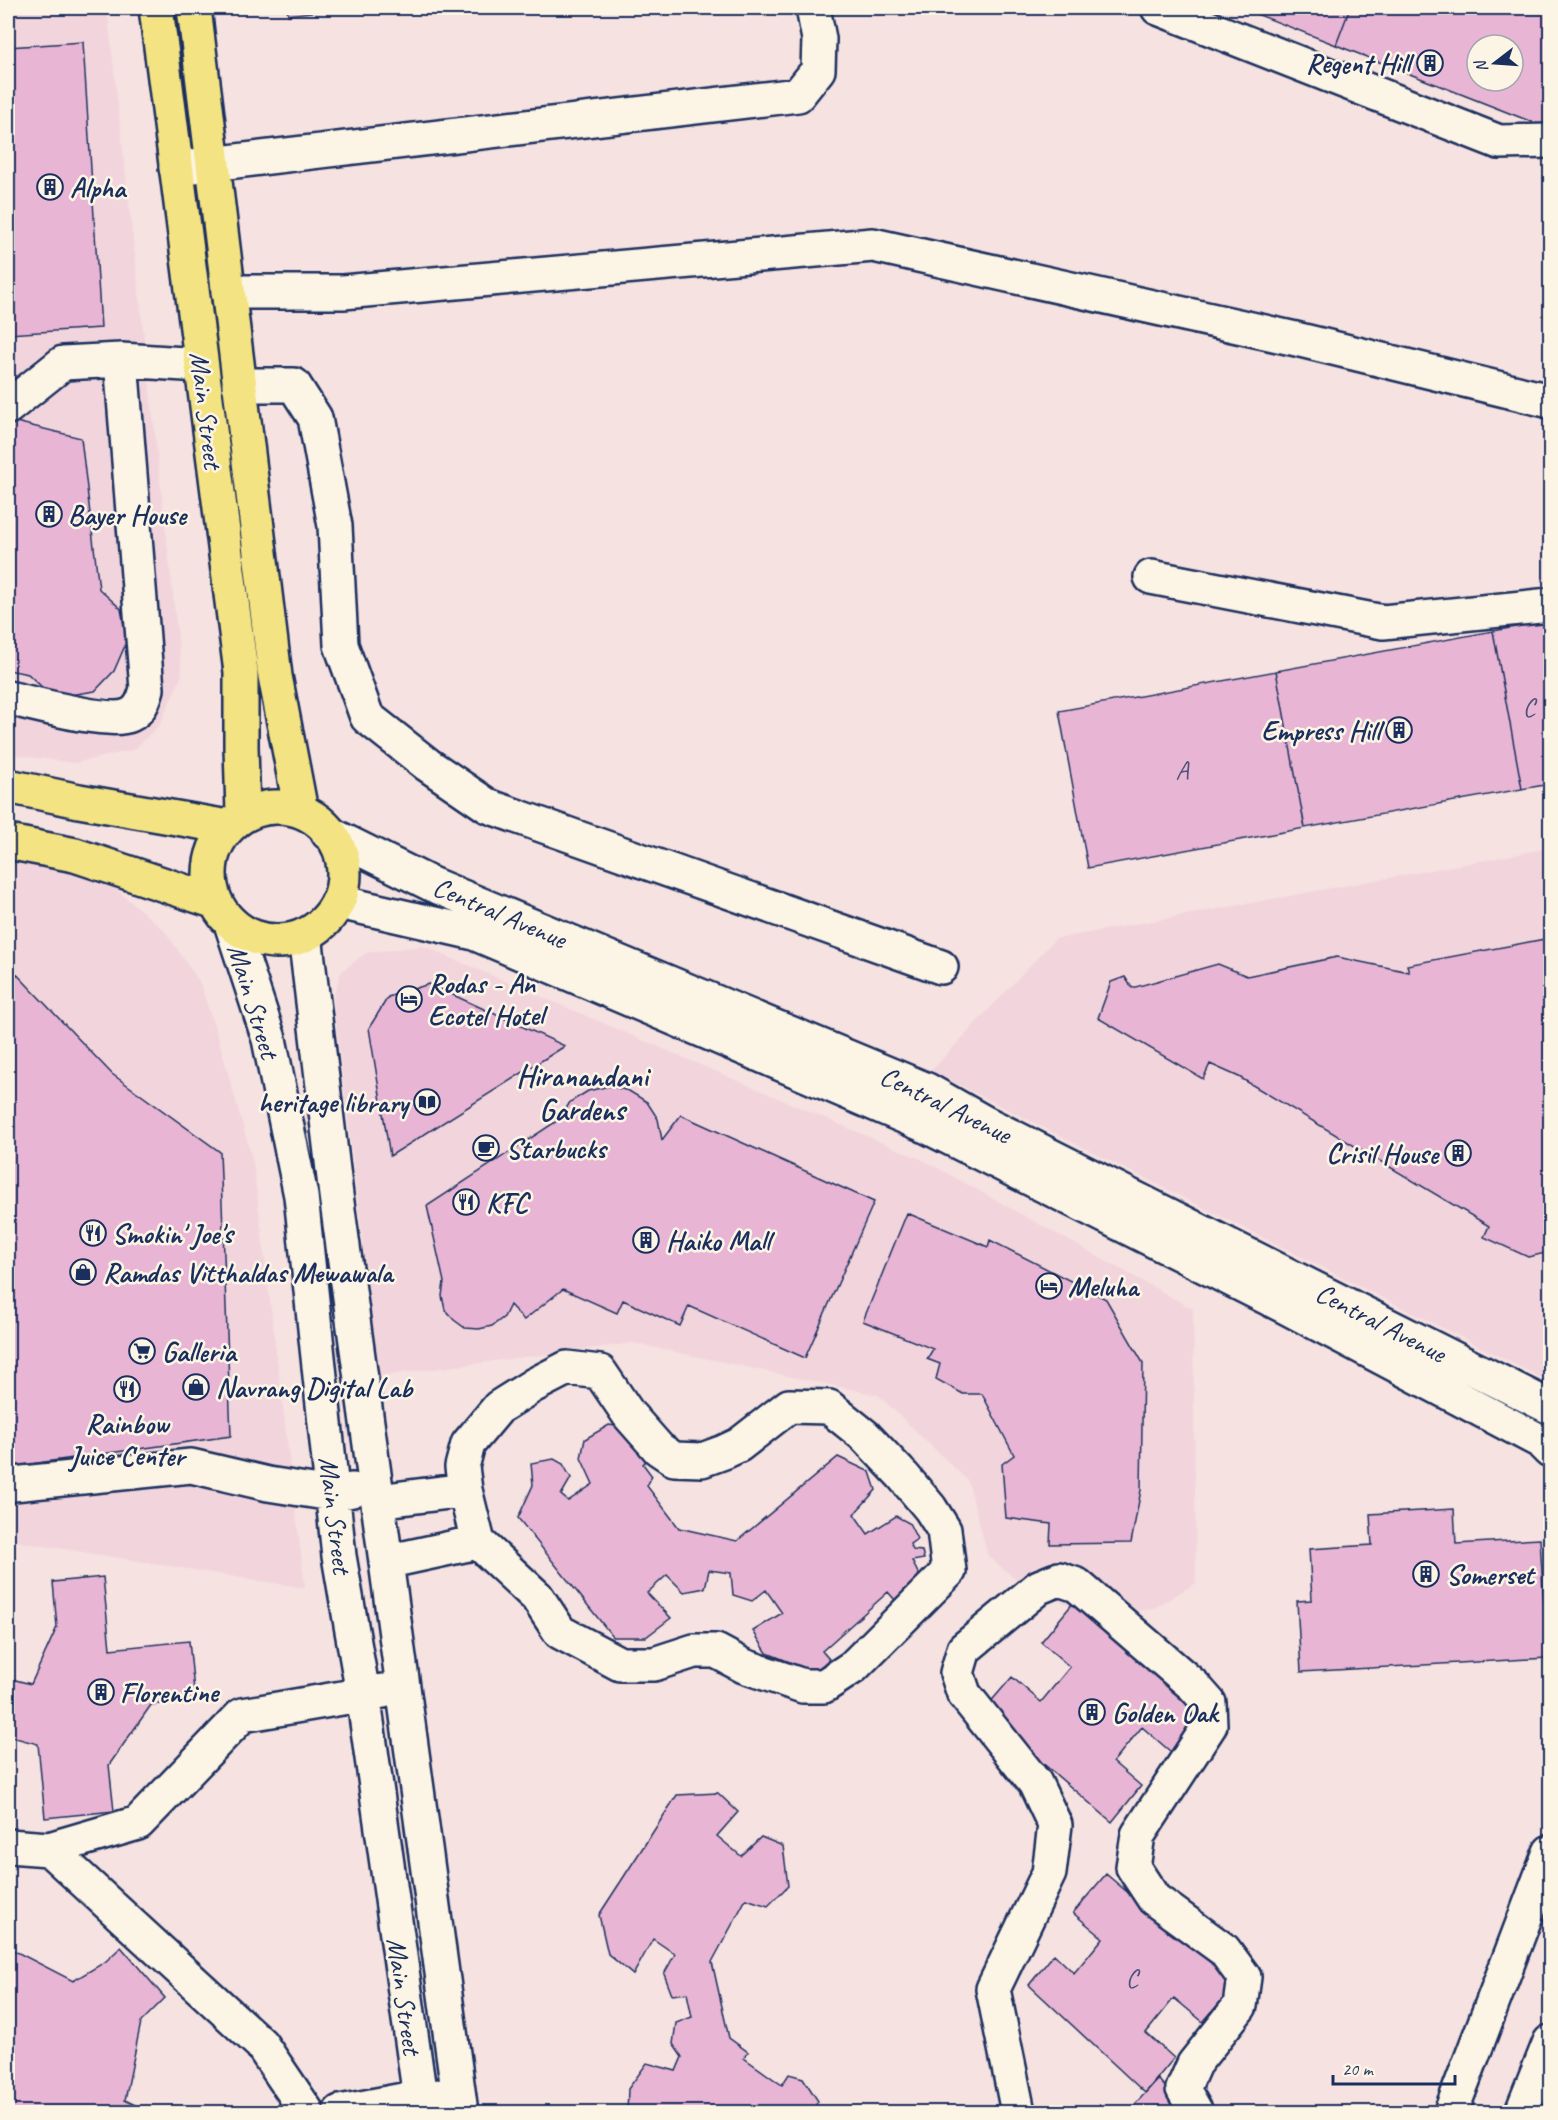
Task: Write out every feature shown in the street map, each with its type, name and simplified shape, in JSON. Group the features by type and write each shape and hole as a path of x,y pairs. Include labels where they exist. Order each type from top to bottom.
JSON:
{"main road":[{"name":"Main Street","path":"156,8 241,672 241,747 236,820"},
{"name":"Main Street","path":"194,8 275,676 301,811"},
{"path":"8,786 79,801 236,820 275,806 301,811 328,833 339,846 344,872 339,902 326,920 304,935 279,941 254,937 224,912 75,855 8,842"},
{"path":"224,912 209,875 214,849 236,820"}],"street":[{"path":"176,168 798,95 818,70 819,39 813,8"},
{"path":"1158,8 1499,142 1551,141"},
{"path":"228,292 343,292 873,245 1296,339 1551,401"},
{"path":"8,407 63,363 121,360 201,365"},
{"path":"8,698 94,717 129,716 141,708 147,689 121,360"},
{"path":"239,385 294,386 315,418 335,526 341,645 367,717 428,765 488,806 941,967"},
{"path":"1151,577 1383,622 1551,605"},
{"name":"Central Avenue","path":"328,833 431,884 530,941 837,1089 922,1124 1291,1293 1551,1407"},
{"name":"Central Avenue","path":"339,902 474,933 530,941 847,1057 927,1089 1291,1293 1540,1441 1551,1451"},
{"name":"Main Street","path":"224,912 269,1040 301,1196 339,1556 363,1694 420,2105"},
{"name":"Main Street","path":"304,935 333,1172 459,2104"},
{"path":"837,1089 847,1057"},
{"path":"294,1164 333,1172"},
{"path":"567,1368 600,1372 629,1415 659,1449 674,1460 702,1460 739,1445 789,1406 829,1407 865,1436 930,1508 944,1530 949,1571 853,1667 824,1686 803,1686 744,1666 716,1651 694,1651 654,1664 620,1664 560,1632 537,1596 478,1542 465,1490 462,1467 468,1444 499,1407 534,1384 567,1368"},
{"path":"8,1482 13,1484 191,1466 268,1484 332,1494 465,1490"},
{"path":"386,1562 478,1542"},
{"path":"1018,2112 993,1989 1049,1874 1055,1825 1035,1782 964,1694 957,1673 964,1650 1039,1587 1059,1579 1077,1586 1194,1686 1209,1703 1210,1725 1138,1835 1133,1867 1154,1899 1224,1950 1244,1977 1240,2007 1194,2064 1183,2089 1196,2112"},
{"path":"8,1846 49,1850 138,1823 242,1715 403,1688"},
{"path":"49,1850 261,2044 307,2112"},
{"path":"1451,2112 1551,1852"},
{"path":"1522,2112 1551,2042"},
{"path":"339,2112 459,2104"}],"shaded area":[{"path":"8,8 107,8 182,675 160,724 134,750 75,763 8,754"},
{"path":"1550,848 1550,1382 931,1071 1055,939"},
{"name":"Galleria","path":"8,857 26,858 111,885 164,930 200,983 253,1162 305,1588 8,1540"},
{"path":"423,946 925,1161 1193,1309 1196,1583 1154,1608 1117,1614 1069,1605 1021,1584 988,1556 968,1481 878,1395 633,1343 379,1376 333,998 341,972 366,953"}],"building":[{"path":"287,8 343,8 288,15"},
{"name":"Regent Hill","path":"1241,8 1350,8 1336,45"},
{"name":"Regent Hill","path":"1350,8 1550,8 1550,129 1336,45"},
{"name":"Alpha","path":"83,42 101,328 8,334 8,47"},
{"name":"Bayer House","path":"8,420 81,438 99,589 121,609 127,641 114,671 95,691 70,695 43,688 28,674 8,670"},
{"path":"1550,621 1550,784 1522,789 1493,631"},
{"name":"Empress Hill","path":"1493,631 1522,789 1305,828 1276,671"},
{"name":"Empress Hill","path":"1276,671 1305,828 1088,868 1059,711"},
{"name":"Crisil House","path":"1550,938 1550,1252 1528,1257 1484,1237 1489,1226 1239,1077 1210,1064 1203,1079 1098,1018 1111,982 1125,977 1132,988 1218,964 1247,976 1337,957 1409,972 1407,965"},
{"path":"8,965 112,1074 220,1152 231,1436 16,1466 8,1458"},
{"path":"429,984 565,1046 390,1156 369,1028 388,997"},
{"name":"Haiko Mall","path":"609,1086 629,1091 647,1102 658,1119 662,1140 681,1115 874,1202 805,1358 689,1306 680,1326 623,1300 617,1313 563,1289 524,1320 510,1305 504,1317 492,1326 479,1329 465,1328 445,1310 442,1296 444,1282 427,1206 560,1119 570,1102 588,1091"},
{"name":"Meluha","path":"907,1213 988,1247 990,1240 1106,1299 1143,1363 1141,1490 1131,1543 1050,1544 1051,1524 1006,1518 1002,1464 1014,1455 982,1394 963,1394 936,1379 940,1364 927,1359 933,1349 863,1321"},
{"path":"609,1425 628,1428 653,1453 643,1464 652,1476 647,1486 679,1528 737,1541 838,1457 870,1472 876,1490 854,1514 868,1534 896,1516 909,1523 917,1539 910,1544 913,1550 922,1551 924,1559 912,1561 920,1577 895,1600 888,1592 822,1651 829,1659 815,1672 767,1653 753,1631 782,1613 766,1590 752,1601 733,1595 731,1573 709,1570 705,1588 684,1592 667,1575 647,1593 671,1618 646,1637 613,1637 518,1518 533,1485 531,1463 554,1459 563,1464 571,1478 561,1495 568,1501 593,1484 581,1458 585,1439"},
{"name":"Somerset","path":"1454,1509 1456,1544 1540,1539 1547,1658 1301,1672 1297,1601 1312,1600 1309,1549 1372,1545 1370,1514"},
{"name":"Florentine","path":"103,1577 110,1649 189,1641 195,1700 151,1705 109,1765 114,1811 45,1818 38,1744 8,1736 8,1678 31,1684 57,1627 53,1582"},
{"name":"Golden Oak","path":"1073,1603 1203,1712 1171,1752 1142,1727 1113,1762 1141,1786 1112,1822 982,1712 1012,1677 1041,1702 1070,1667 1041,1642"},
{"path":"718,1793 738,1812 717,1836 741,1856 761,1837 783,1846 788,1886 768,1906 746,1899 712,1962 729,2038 748,2052 744,2058 782,2085 789,2074 803,2078 818,2101 813,2110 817,2112 627,2112 628,2089 647,2063 676,2071 682,2057 673,2044 676,2023 692,2017 687,1993 672,1995 664,1974 675,1954 653,1939 633,1975 608,1954 599,1915 677,1795"},
{"path":"1106,1874 1236,1984 1203,2022 1174,1998 1146,2033 1174,2058 1145,2093 1029,1985 1054,1954 1074,1973 1103,1938 1073,1913"},
{"path":"121,1947 165,1998 141,2022 125,2100 149,2112 8,2112 9,1948 73,1981 105,1962"},
{"path":"1158,2079 1188,2112 1128,2112"}],"place":[{"name":"Regent Hill","path":"1430,63"},
{"name":"Alpha","path":"50,187"},
{"name":"Bayer House","path":"49,514"},
{"name":"Empress Hill","path":"1399,730"},
{"name":"Rodas - An Ecotel Hotel","path":"409,999"},
{"name":"heritage library","path":"427,1102"},
{"name":"Starbucks","path":"486,1148"},
{"name":"Crisil House","path":"1458,1153"},
{"name":"KFC","path":"466,1202"},
{"name":"Smokin' Joe's","path":"93,1233"},
{"name":"Haiko Mall","path":"646,1240"},
{"name":"Ramdas Vitthaldas Mewawala","path":"83,1272"},
{"name":"Meluha","path":"1049,1286"},
{"name":"Galleria","path":"142,1351"},
{"name":"Navrang Digital Lab","path":"196,1387"},
{"name":"Rainbow Juice Center","path":"127,1389"},
{"name":"Somerset","path":"1426,1574"},
{"name":"Florentine","path":"101,1692"},
{"name":"Golden Oak","path":"1092,1712"}],"district":[{"name":"Hiranandani Gardens","path":"582,1093"}]}
